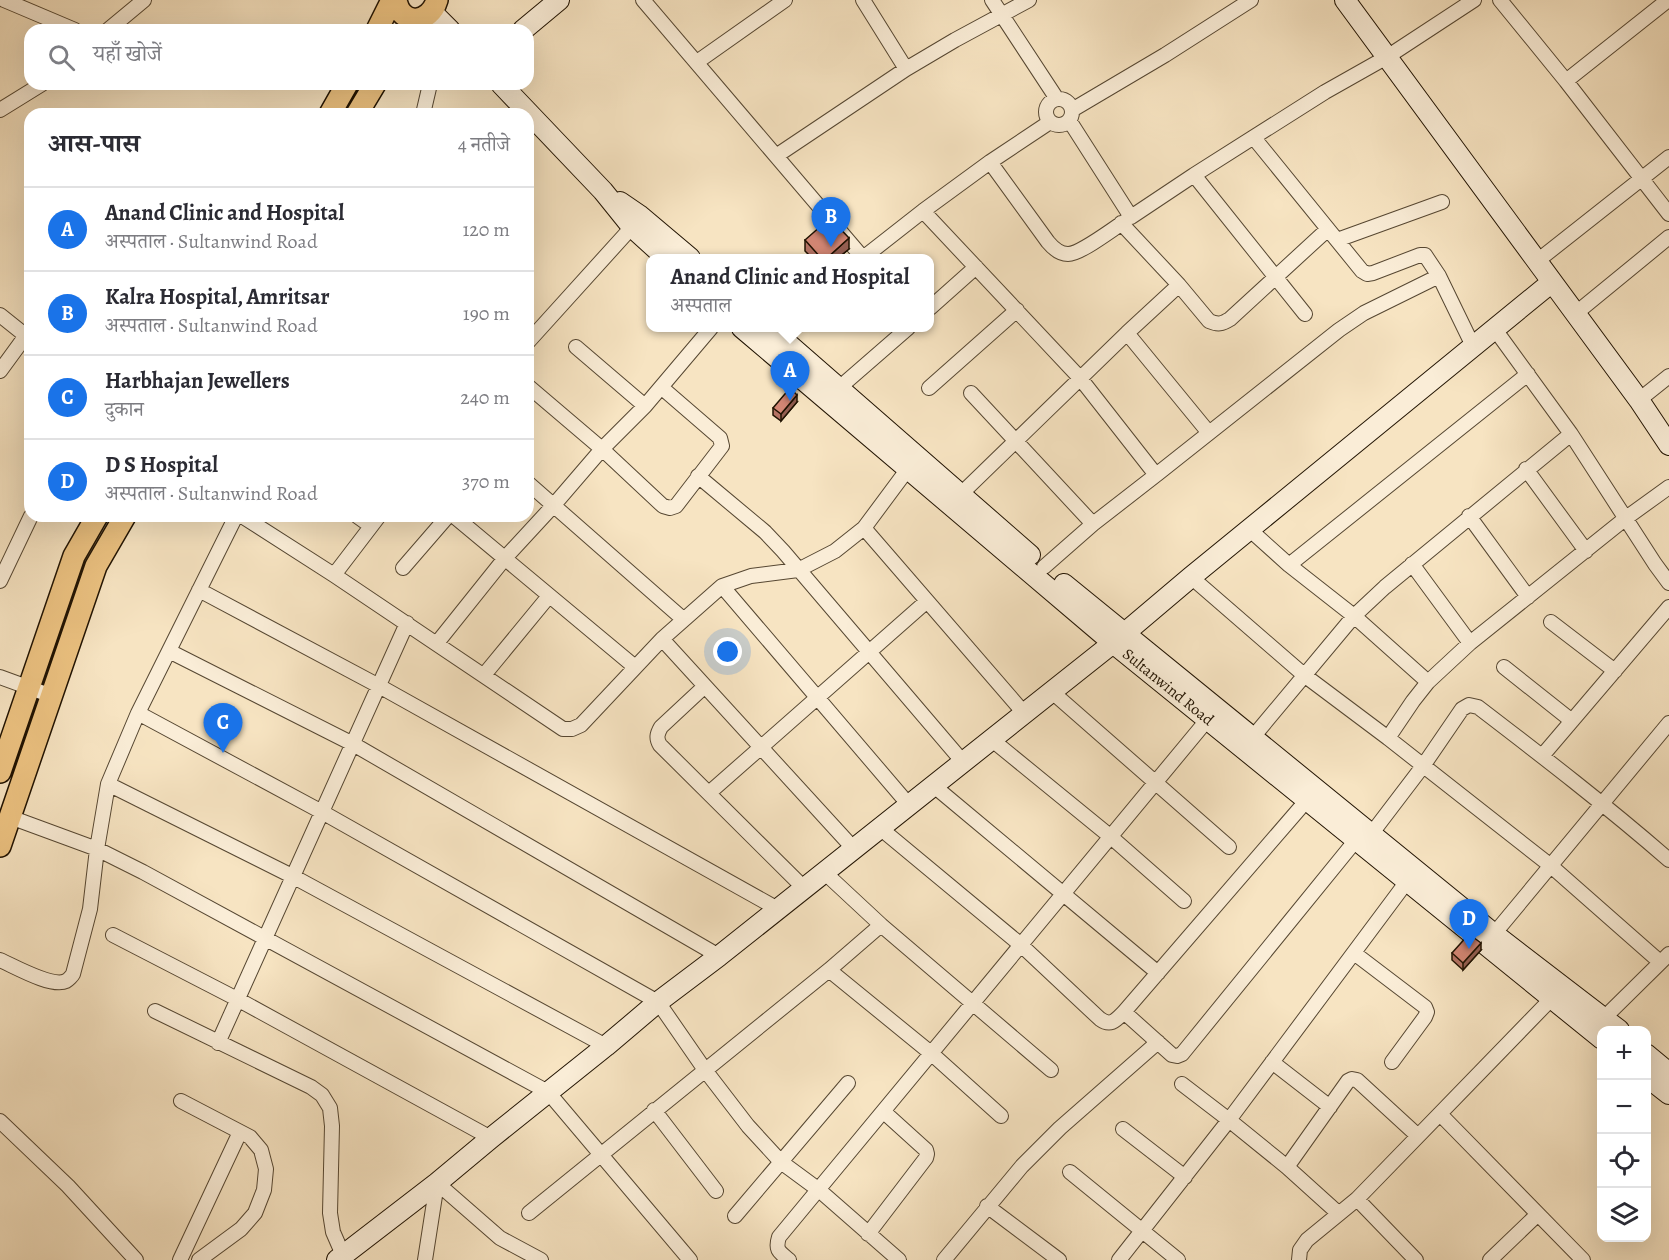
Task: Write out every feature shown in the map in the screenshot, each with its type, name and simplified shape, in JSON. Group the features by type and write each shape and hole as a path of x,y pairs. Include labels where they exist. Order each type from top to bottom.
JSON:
{"main road":[{"path":"394,0 405,16 413,19 435,16"},
{"path":"380,24 394,0"},
{"path":"530,24 559,0"},
{"path":"1345,0 1639,400 1669,445"},
{"path":"333,108 344,90"},
{"path":"361,108 371,90"},
{"path":"507,90 524,108"},
{"path":"534,119 603,191 632,227 662,254"},
{"path":"603,191 639,215 685,254"},
{"path":"340,1258 437,1183 658,1002 1119,638 1552,282"},
{"name":"Sultanwind Road","path":"775,334 839,388 913,463 961,494 1044,567 1208,719 1307,800 1364,836"},
{"name":"Sultanwind Road","path":"775,334 913,463 1119,638 1253,737 1364,836 1557,992 1597,1034"},
{"path":"0,772 74,556 94,522"},
{"path":"0,846 96,566 122,522"},
{"path":"1412,875 1494,934 1557,992 1612,1024"},
{"path":"1651,1057 1669,1073"},
{"path":"1651,1079 1669,1094"}],"street":[{"path":"4,0 61,24"},
{"path":"115,24 144,0"},
{"path":"643,0 860,254"},
{"path":"697,62 785,0"},
{"path":"863,0 906,69"},
{"path":"992,0 1057,99"},
{"path":"776,156 906,69 1029,0"},
{"path":"868,254 990,162 1050,123 1060,125 1070,115 1165,55 1229,6 1251,0"},
{"path":"990,162 1054,249 1070,254 1080,250 1325,92 1387,57 1474,0"},
{"path":"1500,0 1669,214"},
{"path":"1566,81 1668,0"},
{"path":"0,110 32,90"},
{"path":"424,108 429,90"},
{"path":"1050,123 1046,114 1048,104 1057,99 1067,102 1070,115 1126,220 1209,321 1215,324 1222,324 1230,319 1275,276 1332,234 1442,202"},
{"path":"1254,138 1362,271 1367,274 1373,273 1425,255 1473,346"},
{"path":"1536,262 1669,157"},
{"path":"1194,175 1305,314"},
{"path":"923,211 1080,378 1156,475"},
{"path":"534,333 632,227"},
{"path":"1575,314 1669,237"},
{"path":"934,304 976,267"},
{"path":"1044,567 1093,524 1339,330 1364,313 1438,276"},
{"path":"961,494 1179,285"},
{"path":"929,388 1017,310"},
{"path":"0,315 24,332"},
{"path":"1494,328 1570,434 1669,583"},
{"path":"437,643 505,558 602,450 645,406 707,332"},
{"path":"839,388 902,332"},
{"path":"1127,333 1209,433"},
{"path":"0,371 24,341"},
{"path":"576,347 645,406"},
{"path":"1289,565 1528,374"},
{"path":"1639,400 1669,376"},
{"path":"534,391 663,506 670,508 676,506 722,446 720,438 661,387"},
{"path":"971,393 1093,524"},
{"path":"1253,737 1354,616 1384,587 1570,434"},
{"path":"252,522 334,574 563,729 572,729 580,725 662,639 722,586 751,576 798,570 835,551 864,528 913,463"},
{"path":"1526,469 1586,551"},
{"path":"698,476 765,532 963,762"},
{"path":"1388,738 1428,682 1470,643 1626,518 1669,487"},
{"path":"534,489 683,619"},
{"path":"1470,516 1528,597"},
{"path":"0,581 28,522"},
{"path":"0,960 44,979 58,982 67,981 73,974 90,909 108,784 138,713 233,522"},
{"path":"334,574 374,522"},
{"path":"403,568 443,522"},
{"path":"461,522 635,667"},
{"path":"864,528 1024,713"},
{"path":"1250,529 1289,565 1354,616 1428,682"},
{"path":"1412,564 1470,643"},
{"path":"1191,577 1304,675 1388,738 1665,958 1612,1024"},
{"path":"722,586 909,805"},
{"path":"199,590 379,686 778,909"},
{"path":"484,675 549,596"},
{"path":"709,793 927,601"},
{"path":"1542,756 1669,608"},
{"path":"1551,622 1615,671"},
{"path":"218,1042 239,1000 407,623"},
{"path":"662,639 854,849"},
{"path":"169,651 353,744 719,956"},
{"path":"1504,667 1572,721"},
{"path":"0,676 52,696"},
{"path":"705,686 660,727 657,740 804,888"},
{"path":"1051,692 1229,847"},
{"path":"1124,1012 1172,1055 1182,1054 1423,766 1462,709 1469,705 1478,707 1667,853"},
{"path":"138,713 322,812 658,1002 705,1070 748,1126 781,1162 819,1190 899,1260"},
{"path":"789,1260 778,1252 779,1237 1208,719"},
{"path":"1494,934 1669,723"},
{"path":"991,739 1111,837 1184,901"},
{"path":"108,784 294,877 606,1046"},
{"path":"934,786 1158,973"},
{"path":"880,828 1021,945 1105,1023 1111,1023 1124,1012 1307,800"},
{"path":"10,817 97,849 142,872 548,1092 690,1260"},
{"path":"824,872 881,925 1051,1070"},
{"path":"1119,1260 1185,1178 1412,875"},
{"path":"529,1213 881,925"},
{"path":"113,935 239,1000 491,1138"},
{"path":"1354,953 1425,1007 1427,1012 1392,1062"},
{"path":"829,969 932,1054 1000,1116"},
{"path":"1299,1260 1300,1250 1307,1240 1357,1199 1557,992"},
{"path":"155,1011 311,1087 322,1095 330,1108 332,1126 330,1213 340,1258"},
{"path":"949,1258 987,1206 1022,1166 1060,1128 1158,1042"},
{"path":"1272,1062 1330,1107"},
{"path":"1287,1167 1348,1081 1352,1079 1357,1080 1418,1136"},
{"path":"735,1216 848,1083"},
{"path":"1182,1084 1287,1167 1338,1213"},
{"path":"181,1101 250,1137 261,1150 266,1168 264,1191 255,1213 241,1229 199,1260"},
{"path":"654,1110 716,1191"},
{"path":"868,1234 927,1154 926,1150 884,1112"},
{"path":"1440,1114 1583,1260"},
{"path":"0,1121 68,1186 136,1260"},
{"path":"1123,1129 1185,1178"},
{"path":"180,1260 240,1132"},
{"path":"1070,1172 1178,1260"},
{"path":"425,1260 437,1183"},
{"path":"437,1183 500,1238 541,1260"},
{"path":"1357,1199 1416,1260"},
{"path":"987,1206 1059,1260"},
{"path":"1490,1260 1538,1214"}],"building":[{"path":"830,218 849,238 831,254 817,254 805,240"},
{"path":"790,388 797,395 781,414 773,408"},
{"path":"1469,934 1481,943 1463,963 1452,953"}],"place":[{"name":"Kalra Hospital, Amritsar","path":"831,247"},
{"name":"Anand Clinic and Hospital","path":"790,401"},
{"name":"Harbhajan Jewellers","path":"223,753"},
{"name":"D S Hospital","path":"1469,949"}]}
